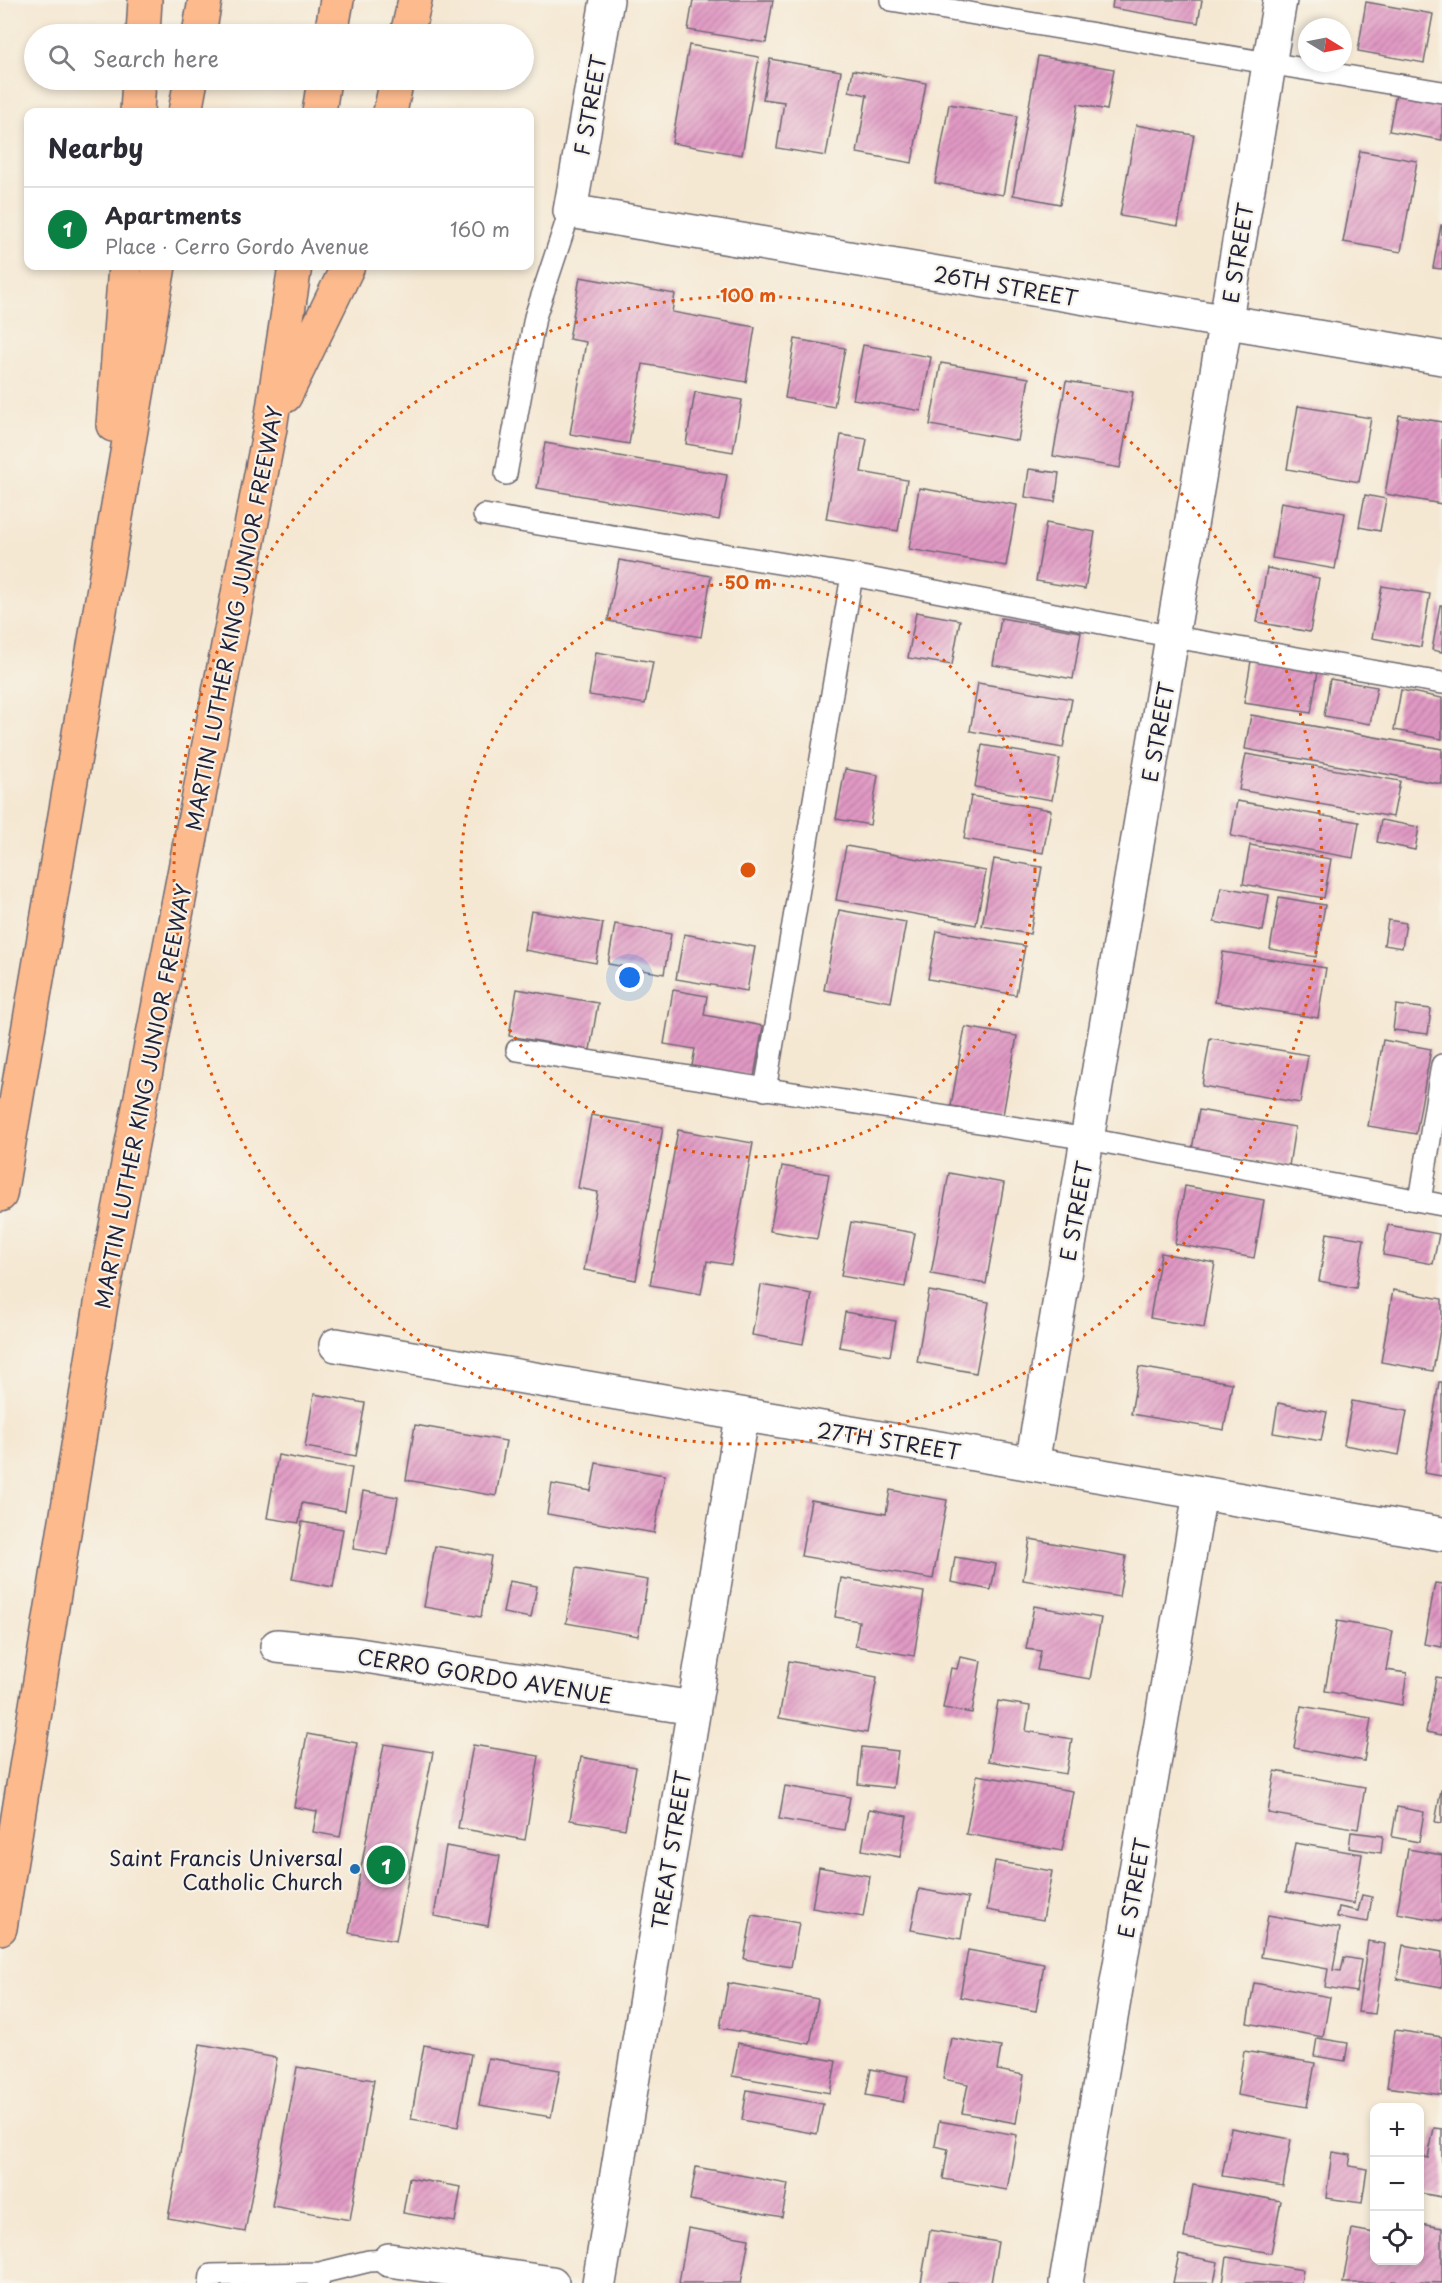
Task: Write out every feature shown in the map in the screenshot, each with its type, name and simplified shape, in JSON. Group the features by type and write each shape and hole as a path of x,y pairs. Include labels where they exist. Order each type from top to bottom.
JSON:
{"highway":[{"path":"144,24 145,0"},
{"path":"201,24 205,0"},
{"path":"333,24 337,0"},
{"path":"409,24 415,0"},
{"path":"137,108 138,90"},
{"path":"186,108 189,90"},
{"path":"320,108 322,90"},
{"path":"391,108 395,90"},
{"path":"97,630 125,270"},
{"path":"0,1195 158,270"},
{"name":"MARTIN LUTHER KING JUNIOR FREEWAY","path":"0,1928 101,1304 270,428 295,270"},
{"path":"270,428 346,270"}],"street":[{"name":"F STREET","path":"570,211 607,0"},
{"name":"E STREET","path":"1032,1464 1174,637 1280,0"},
{"name":"26TH STREET","path":"570,211 1442,358"},
{"name":"27TH STREET","path":"336,1345 742,1417 1442,1534"},
{"name":"TREAT STREET","path":"599,2283 742,1417"},
{"name":"E STREET","path":"1066,2283 1200,1493"},
{"name":"CERRO GORDO AVENUE","path":"277,1646 353,1654 693,1708"},
{"path":"389,2260 552,2283"}],"lane":[{"path":"891,0 1442,92"},
{"path":"506,474 535,317 570,211"},
{"path":"484,515 852,576 1174,637 1442,683"},
{"path":"765,1090 852,576"},
{"path":"517,1050 1088,1139 1442,1205"},
{"path":"1420,1201 1442,1065"},
{"path":"210,2283 211,2275 319,2278 369,2261 389,2260"}],"building":[{"path":"693,0 773,0 766,43 688,30"},
{"path":"1113,0 1202,0 1198,23 1112,8"},
{"path":"1366,2 1433,14 1424,63 1358,51"},
{"path":"689,45 759,57 742,155 672,143"},
{"path":"1038,56 1114,69 1107,110 1078,104 1060,204 1013,195"},
{"path":"770,59 841,71 826,156 777,148 784,102 763,99"},
{"path":"853,70 926,83 912,163 857,153 867,95 849,91"},
{"path":"1396,93 1442,101 1442,140 1389,131"},
{"path":"949,104 1017,116 1003,195 935,183"},
{"path":"1136,125 1194,135 1178,226 1120,216"},
{"path":"1360,151 1417,161 1401,252 1343,242"},
{"path":"1442,225 1442,269 1433,268"},
{"path":"580,277 675,294 672,312 755,327 746,382 643,364 629,444 570,434 586,342 569,339"},
{"path":"795,339 845,348 834,407 785,398"},
{"path":"863,345 931,357 921,411 853,399"},
{"path":"941,363 1029,378 1018,441 930,425"},
{"path":"1066,381 1133,392 1120,468 1053,456"},
{"path":"695,392 742,400 733,452 686,444"},
{"path":"1298,406 1371,418 1359,482 1287,469"},
{"path":"1399,415 1442,422 1442,504 1385,494"},
{"path":"841,435 867,439 861,472 907,480 898,531 826,519"},
{"path":"545,443 727,475 719,520 537,488"},
{"path":"1029,469 1059,473 1055,502 1025,497"},
{"path":"919,488 1017,505 1006,566 909,549"},
{"path":"1365,495 1386,499 1380,531 1359,527"},
{"path":"1281,502 1345,513 1335,569 1272,558"},
{"path":"1046,523 1095,532 1085,589 1036,581"},
{"path":"619,560 711,576 701,637 608,621"},
{"path":"1267,568 1319,578 1310,632 1257,622"},
{"path":"1382,586 1430,594 1421,647 1372,638"},
{"path":"1440,605 1442,605 1442,652 1432,650"},
{"path":"916,612 960,620 952,665 908,658"},
{"path":"1001,618 1081,632 1073,679 993,665"},
{"path":"596,652 653,662 645,704 589,695"},
{"path":"1251,661 1318,671 1311,713 1244,703"},
{"path":"1330,679 1377,687 1370,724 1324,716"},
{"path":"978,683 1072,699 1063,748 970,731"},
{"path":"1401,690 1442,698 1442,739 1394,730"},
{"path":"1251,715 1442,749 1442,784 1245,749"},
{"path":"982,745 1060,759 1052,800 975,787"},
{"path":"1246,754 1400,781 1393,817 1239,790"},
{"path":"845,769 878,775 870,825 836,819"},
{"path":"971,796 1051,810 1043,853 964,839"},
{"path":"1237,801 1359,822 1353,858 1231,836"},
{"path":"1381,820 1419,827 1415,850 1377,842"},
{"path":"1250,845 1331,859 1324,898 1243,884"},
{"path":"846,846 986,871 976,925 836,900"},
{"path":"994,859 1042,867 1030,934 982,926"},
{"path":"1221,887 1269,895 1263,931 1214,922"},
{"path":"1279,897 1325,905 1316,957 1270,949"},
{"path":"839,910 906,922 891,1002 824,990"},
{"path":"531,911 603,923 596,963 524,950"},
{"path":"1388,920 1406,923 1402,948 1384,945"},
{"path":"615,924 671,934 664,974 608,964"},
{"path":"937,931 1025,946 1016,995 928,979"},
{"path":"684,934 755,947 747,991 676,979"},
{"path":"1223,952 1326,968 1318,1018 1215,1002"},
{"path":"517,989 598,1003 590,1050 509,1036"},
{"path":"673,990 707,996 704,1015 763,1026 754,1077 692,1066 695,1049 664,1044"},
{"path":"1396,1005 1431,1009 1428,1034 1393,1030"},
{"path":"965,1027 1017,1036 1003,1115 951,1106"},
{"path":"1210,1038 1308,1055 1300,1103 1202,1086"},
{"path":"1383,1040 1431,1049 1416,1134 1368,1126"},
{"path":"1199,1110 1295,1127 1289,1166 1192,1149"},
{"path":"591,1115 663,1127 636,1280 584,1270 598,1192 578,1188"},
{"path":"678,1130 753,1143 731,1265 707,1261 701,1294 650,1285"},
{"path":"782,1166 829,1174 817,1239 770,1231"},
{"path":"949,1173 1004,1183 986,1284 931,1274"},
{"path":"1185,1186 1264,1200 1254,1258 1175,1244"},
{"path":"851,1222 915,1233 905,1287 841,1276"},
{"path":"1388,1225 1439,1234 1433,1264 1383,1255"},
{"path":"1327,1233 1364,1239 1356,1288 1319,1281"},
{"path":"1161,1253 1215,1263 1204,1328 1150,1318"},
{"path":"761,1285 812,1294 803,1344 752,1335"},
{"path":"1393,1290 1442,1299 1442,1318 1433,1371 1381,1362"},
{"path":"929,1291 989,1302 976,1373 917,1362"},
{"path":"845,1312 896,1321 890,1356 839,1347"},
{"path":"1139,1367 1232,1383 1224,1430 1131,1414"},
{"path":"1439,1382 1442,1382 1442,1476 1424,1473"},
{"path":"314,1394 365,1403 356,1456 305,1447"},
{"path":"1352,1401 1407,1411 1399,1455 1344,1445"},
{"path":"1278,1403 1327,1412 1321,1441 1273,1433"},
{"path":"415,1425 506,1441 496,1496 406,1480"},
{"path":"278,1455 352,1468 345,1511 302,1503 299,1523 267,1518"},
{"path":"596,1463 665,1475 654,1533 547,1514 552,1484 591,1491"},
{"path":"890,1490 947,1500 933,1579 801,1556 811,1500 886,1514"},
{"path":"363,1491 398,1497 388,1555 353,1549"},
{"path":"302,1522 343,1529 333,1587 292,1579"},
{"path":"1030,1539 1126,1556 1119,1597 1023,1580"},
{"path":"435,1546 491,1556 481,1617 424,1607"},
{"path":"955,1557 996,1564 991,1590 951,1582"},
{"path":"576,1568 648,1580 638,1636 566,1623"},
{"path":"841,1578 924,1592 914,1656 855,1646 859,1621 835,1617"},
{"path":"509,1581 537,1586 531,1618 503,1613"},
{"path":"1435,1583 1442,1584 1442,1647 1424,1644"},
{"path":"1034,1606 1101,1618 1090,1679 1037,1670 1041,1651 1026,1649"},
{"path":"1337,1621 1393,1631 1386,1670 1407,1673 1402,1705 1325,1691"},
{"path":"960,1657 981,1661 972,1713 943,1708 951,1668 957,1669"},
{"path":"789,1661 877,1677 867,1733 779,1718"},
{"path":"1436,1677 1442,1678 1442,1735 1426,1732"},
{"path":"998,1701 1030,1706 1026,1731 1072,1739 1066,1774 988,1761"},
{"path":"1301,1706 1371,1718 1364,1761 1294,1748"},
{"path":"307,1734 357,1743 340,1837 313,1832 317,1811 294,1807"},
{"path":"384,1744 433,1752 396,1941 349,1933"},
{"path":"473,1745 539,1756 525,1840 458,1828"},
{"path":"862,1747 898,1751 893,1788 858,1784"},
{"path":"581,1757 636,1767 625,1829 570,1820"},
{"path":"1275,1771 1365,1787 1358,1829 1268,1813"},
{"path":"977,1775 1073,1791 1062,1851 966,1834"},
{"path":"785,1786 850,1797 844,1830 779,1819"},
{"path":"1442,1790 1442,1823 1435,1822"},
{"path":"1397,1807 1424,1812 1419,1842 1392,1837"},
{"path":"869,1809 907,1816 900,1857 862,1850"},
{"path":"1351,1832 1383,1836 1381,1853 1349,1848"},
{"path":"1295,1843 1362,1854 1354,1904 1286,1892"},
{"path":"446,1846 500,1856 488,1926 434,1916"},
{"path":"1408,1849 1442,1855 1442,1921 1397,1913"},
{"path":"995,1861 1052,1871 1043,1920 987,1910"},
{"path":"819,1867 870,1876 863,1917 812,1908"},
{"path":"919,1889 968,1898 961,1939 911,1930"},
{"path":"1362,1895 1372,1897 1368,1922 1337,1917 1339,1907 1358,1911"},
{"path":"752,1915 799,1923 791,1967 744,1959"},
{"path":"1268,1915 1340,1928 1333,1970 1341,1971 1344,1957 1361,1960 1356,1992 1325,1987 1328,1969 1261,1957"},
{"path":"1368,1941 1385,1944 1375,2014 1358,2012"},
{"path":"1403,1945 1442,1952 1442,1987 1397,1979"},
{"path":"968,1950 1044,1964 1036,2011 960,1997"},
{"path":"728,1983 818,1999 810,2044 720,2028"},
{"path":"1254,1983 1330,1997 1323,2037 1247,2023"},
{"path":"1395,2030 1442,2037 1442,2095 1387,2087"},
{"path":"951,2038 1001,2047 997,2070 1024,2075 1016,2123 962,2113 968,2084 943,2079"},
{"path":"1317,2038 1348,2043 1345,2061 1314,2056"},
{"path":"738,2043 836,2061 830,2093 732,2076"},
{"path":"200,2044 277,2058 245,2232 168,2218"},
{"path":"424,2045 471,2054 458,2127 411,2119"},
{"path":"1244,2051 1315,2063 1307,2107 1237,2095"},
{"path":"488,2058 560,2070 551,2117 479,2105"},
{"path":"297,2067 374,2080 350,2220 272,2206"},
{"path":"871,2069 908,2076 903,2102 866,2095"},
{"path":"747,2090 823,2104 817,2134 742,2120"},
{"path":"939,2121 1017,2135 1007,2190 943,2179 948,2149 935,2146"},
{"path":"1231,2128 1291,2139 1283,2186 1222,2176"},
{"path":"1434,2128 1442,2129 1442,2197 1424,2194 1424,2157 1428,2158"},
{"path":"1332,2152 1351,2155 1349,2166 1367,2169 1362,2203 1326,2198"},
{"path":"696,2167 788,2184 782,2217 690,2200"},
{"path":"409,2178 461,2187 455,2222 403,2213"},
{"path":"1193,2185 1281,2201 1271,2253 1184,2238"},
{"path":"1424,2225 1442,2228 1442,2283 1392,2281 1391,2283 1343,2283 1352,2229 1370,2232 1370,2265 1424,2265"},
{"path":"688,2228 749,2239 741,2283 679,2283"},
{"path":"930,2230 998,2242 991,2283 921,2283"},
{"path":"1179,2254 1218,2262 1214,2283 1173,2283"},
{"path":"1227,2257 1303,2270 1301,2283 1223,2283"}],"place":[{"name":"Apartments","path":"386,1865"},
{"name":"Saint Francis Universal Catholic Church","path":"355,1869"}]}
